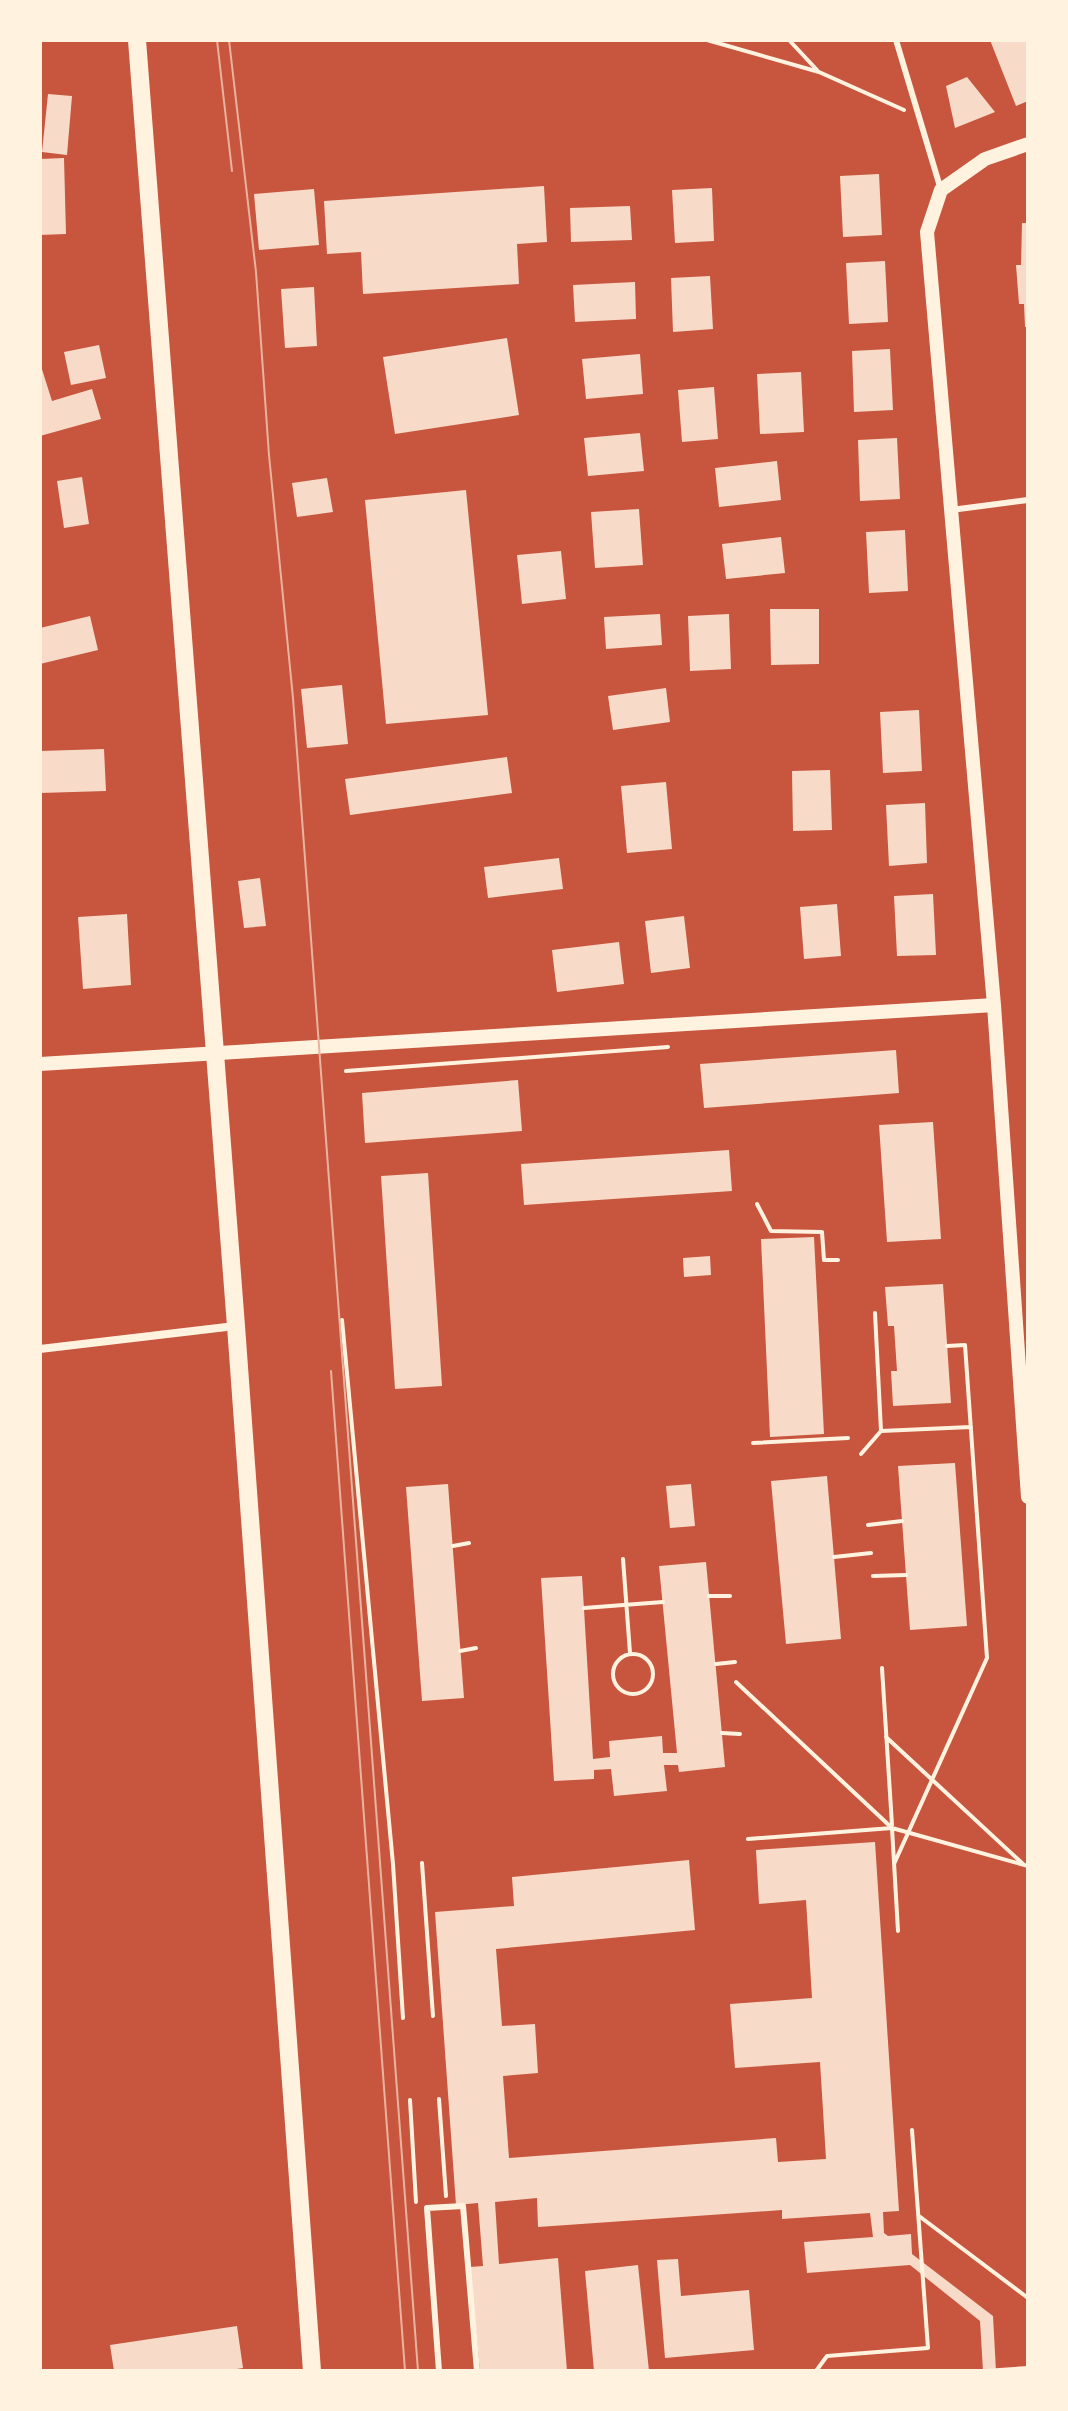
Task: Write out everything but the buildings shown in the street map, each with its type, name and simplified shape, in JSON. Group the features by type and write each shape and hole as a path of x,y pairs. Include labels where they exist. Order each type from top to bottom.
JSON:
{"main road":[{"path":"137,40 236,1326 312,2371"}],"street":[{"path":"1028,144 985,159 941,190 927,232 994,1005 1028,1497"},
{"path":"40,1064 994,1005"},
{"path":"40,1349 236,1326"}],"lane":[{"path":"896,40 941,190"},
{"path":"951,510 1028,500"},
{"path":"439,2371 427,2208 447,2206 463,2206 477,2371"}],"path":[{"path":"707,40 819,72 919,117"},
{"path":"789,40 819,72"},
{"path":"346,1071 668,1047"},
{"path":"757,1204 771,1231 822,1232 824,1260 838,1260"},
{"path":"861,1454 881,1431 875,1313"},
{"path":"342,1320 393,1864 403,2018"},
{"path":"894,1864 987,1658 965,1345 947,1346"},
{"path":"881,1431 971,1427"},
{"path":"753,1443 848,1438"},
{"path":"868,1525 902,1521"},
{"path":"453,1546 469,1543"},
{"path":"834,1557 871,1553"},
{"path":"623,1559 630,1653"},
{"path":"873,1576 906,1575"},
{"path":"709,1596 730,1596"},
{"path":"584,1608 663,1602"},
{"path":"460,1651 476,1648"},
{"path":"630,1653 642,1655 650,1663 653,1678 644,1692 631,1695 618,1689 612,1679 615,1663 630,1653"},
{"path":"716,1664 735,1662"},
{"path":"882,1668 898,1931"},
{"path":"736,1682 892,1828"},
{"path":"722,1733 740,1734"},
{"path":"886,1737 1026,1866"},
{"path":"748,1839 892,1828 1026,1866"},
{"path":"422,1863 433,2016"},
{"path":"439,2099 447,2206"},
{"path":"816,2371 827,2356 928,2348 912,2130"},
{"path":"919,2216 1028,2298"},
{"path":"985,2371 1028,2368"}],"tram line":[{"path":"217,40 232,171"},
{"path":"229,40 256,272 269,455 293,698 418,2371"},
{"path":"331,1371 405,2371"}]}
